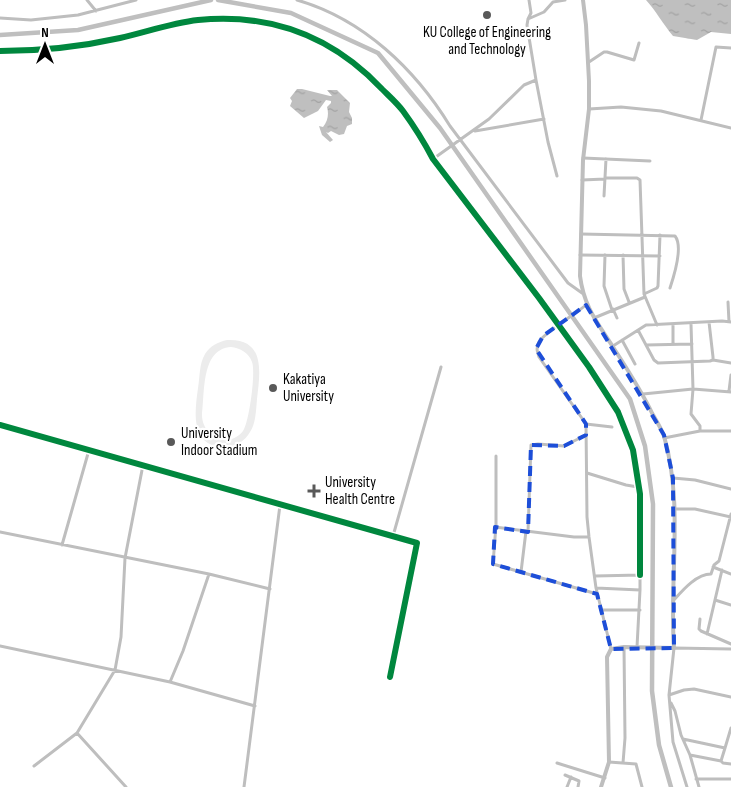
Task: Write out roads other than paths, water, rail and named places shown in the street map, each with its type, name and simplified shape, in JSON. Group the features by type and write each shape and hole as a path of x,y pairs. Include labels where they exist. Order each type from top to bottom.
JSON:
{"street":[{"path":"87,0 96,10"},
{"path":"0,18 31,20 78,15 136,0"},
{"path":"297,0 343,18 369,35 396,58 437,105 459,140 568,284 582,293"},
{"path":"529,0 531,13 527,24 536,80 557,176"},
{"path":"528,19 544,12 552,1 565,0"},
{"path":"583,0 589,62 589,109 582,180 580,255 582,293 584,306 594,318 643,394 664,438 673,478 675,509 672,602 674,648 669,701 673,742 687,787"},
{"path":"0,51 37,51 86,45 197,20 232,19 284,26 317,38 349,58 368,74 402,109 433,159 560,325 618,412 633,450 641,511 639,648"},
{"path":"589,62 607,52 634,60 639,42"},
{"path":"701,120 716,47 731,48"},
{"path":"433,159 493,116 524,85 536,80"},
{"path":"589,109 621,107 661,111 731,128"},
{"path":"474,131 544,119"},
{"path":"583,158 650,161"},
{"path":"604,196 606,159"},
{"path":"582,180 605,178 637,178 640,180 644,295 657,325"},
{"path":"581,234 672,235 677,239 676,269 670,288"},
{"path":"594,318 658,288 660,235"},
{"path":"580,255 660,256"},
{"path":"605,255 604,286 612,310 617,318"},
{"path":"623,255 624,289 629,302"},
{"path":"612,346 646,325 730,322 728,302"},
{"path":"584,306 543,336 536,349 539,357 586,424 589,537 597,594 611,649 607,657 609,762 601,787"},
{"path":"709,322 713,360"},
{"path":"673,324 673,344"},
{"path":"691,324 694,389 692,416 699,422 700,431"},
{"path":"638,330 654,360 658,363 713,360 731,363"},
{"path":"622,340 635,364"},
{"path":"646,345 692,344"},
{"path":"393,536 441,368"},
{"path":"643,394 694,389 730,392 731,375"},
{"path":"586,424 612,427"},
{"path":"0,425 417,543 390,676"},
{"path":"664,438 700,431 731,431"},
{"path":"521,572 527,531 531,446 538,444 564,446 586,435"},
{"path":"62,545 89,450"},
{"path":"496,456 493,564 597,594"},
{"path":"34,766 77,732 115,670 120,637 125,558 143,465"},
{"path":"587,473 638,487"},
{"path":"673,478 696,480 731,489"},
{"path":"244,787 280,505"},
{"path":"672,602 683,590 702,575 710,574 715,563 719,561 731,516 675,509"},
{"path":"495,528 589,537"},
{"path":"0,532 209,574 270,589"},
{"path":"713,567 731,574"},
{"path":"707,634 722,570"},
{"path":"170,682 183,651 209,574"},
{"path":"595,576 640,575"},
{"path":"596,588 640,590"},
{"path":"715,600 731,605"},
{"path":"602,610 640,610"},
{"path":"700,619 699,629 731,644"},
{"path":"0,646 170,682 255,706"},
{"path":"611,649 624,647 731,648"},
{"path":"623,763 625,738 624,647"},
{"path":"669,695 694,688 731,697"},
{"path":"669,701 690,755 698,787"},
{"path":"721,761 731,728"},
{"path":"77,732 126,787"},
{"path":"683,739 725,748"},
{"path":"690,755 731,764"},
{"path":"557,762 605,778"},
{"path":"609,762 636,764 642,787"},
{"path":"565,775 579,781 578,787"},
{"path":"567,787 571,777"},
{"path":"696,779 731,779"}],"water":[{"path":"646,0 731,0 731,34 711,32 697,40 673,36"},
{"path":"297,89 330,96 332,96 327,90 337,90 350,103 349,112 352,124 347,126 344,134 339,135 331,131 326,132 333,140 330,142 322,135 319,126 323,127 326,122 328,115 327,107 331,101 326,100 318,111 304,118 290,106 292,101 290,98"}],"waterway":[{"path":"0,35 78,30 211,0"},
{"path":"218,0 291,13 378,53 440,128 630,399 645,446 653,504 652,691 659,745 671,787"}],"place":[{"name":"KU College of Engineering and Technology","path":"487,15"},
{"name":"Kakatiya University","path":"273,388"},
{"name":"University Indoor Stadium","path":"171,442"},
{"name":"University Health Centre","path":"314,491"}]}
